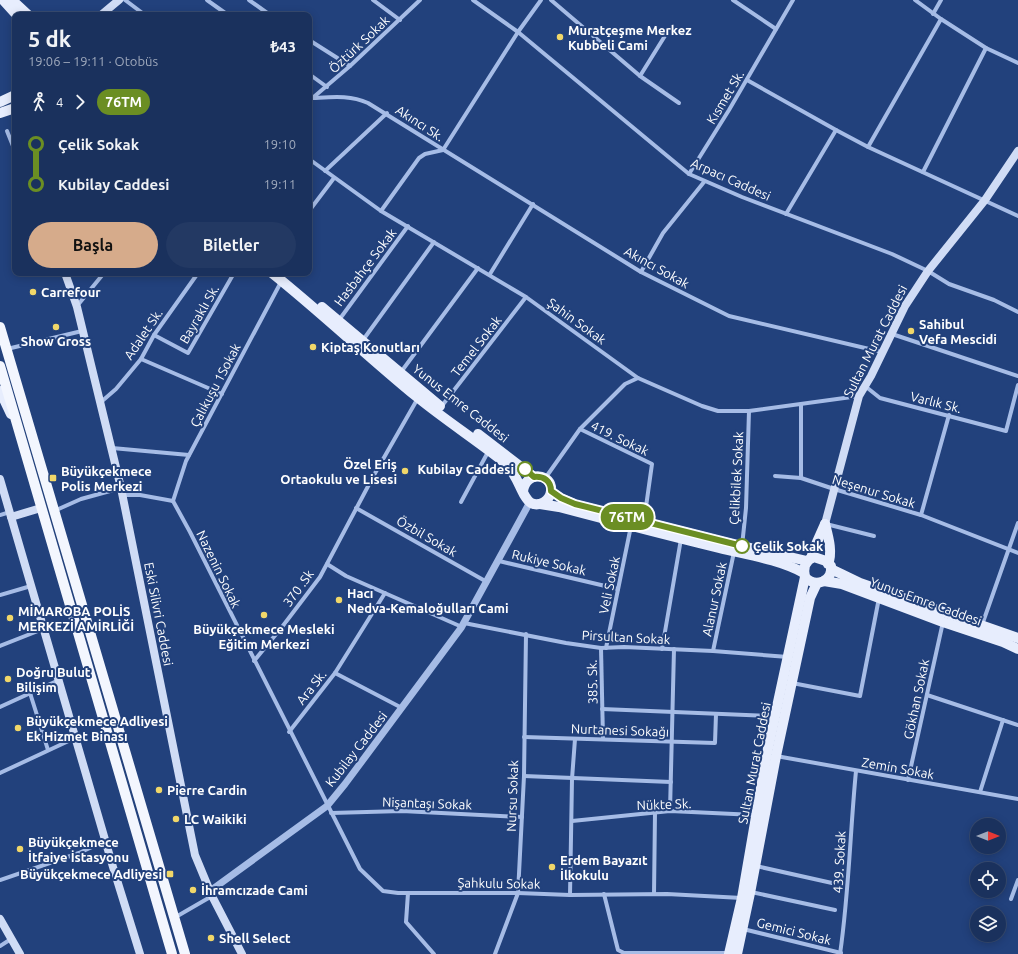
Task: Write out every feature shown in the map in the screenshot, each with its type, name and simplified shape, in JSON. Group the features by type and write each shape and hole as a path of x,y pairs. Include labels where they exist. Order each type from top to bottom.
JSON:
{"highway":[{"path":"0,326 185,954"},
{"path":"0,366 172,954"}],"main road":[{"path":"3,0 14,12"},
{"path":"12,0 25,12"},
{"path":"105,12 116,3"},
{"path":"108,12 116,3"},
{"path":"0,102 12,96"},
{"path":"0,113 12,109"},
{"name":"Sultan Murat Caddesi","path":"825,524 859,396 905,306 928,271 985,200 1018,151"},
{"name":"Eski Silivri Caddesi","path":"66,276 77,307 122,491 196,855 211,894 242,954"},
{"path":"280,277 418,398 502,460 513,473 524,495 535,503 559,507 681,538 738,549 809,559 818,558 860,583 1018,638"},
{"name":"Yunus Emre Caddesi","path":"280,277 339,320 441,407 534,477"},
{"path":"0,391 17,426"},
{"path":"523,491 526,482 534,477 538,476 545,479 550,484 551,491 549,498 543,503 535,503"},
{"path":"0,479 105,841 140,954"},
{"path":"551,491 561,498 575,504 644,521 775,560 790,566 804,575 811,582 820,582 830,574 829,539 825,524"},
{"path":"11,514 41,508"},
{"path":"804,575 804,566 809,559 825,524"},
{"name":"Sultan Murat Caddesi","path":"732,954 768,753 804,575"},
{"name":"Sultan Murat Caddesi","path":"732,954 743,929 776,756 810,598 820,582"},
{"name":"Yunus Emre Caddesi","path":"820,582 842,584 1018,649"},
{"path":"0,920 20,954"}],"street":[{"path":"125,0 141,12"},
{"path":"207,0 224,12"},
{"path":"249,0 266,12"},
{"path":"373,0 400,20"},
{"name":"Öztürk Sokak","path":"313,98 350,66 420,0"},
{"name":"Arpacı Caddesi","path":"473,0 518,32 689,174 704,182 892,254 928,271 948,284 994,300 1018,312"},
{"path":"382,210 393,192 419,158 425,154 443,150 518,32 541,0"},
{"path":"551,0 640,76 679,103"},
{"path":"733,0 776,29"},
{"name":"Kısmet Sk.","path":"689,174 747,80 793,0"},
{"path":"915,0 986,48 1018,63"},
{"path":"934,14 941,0"},
{"path":"868,147 941,19"},
{"path":"640,76 668,31"},
{"path":"312,42 350,66"},
{"path":"923,172 986,48"},
{"path":"312,76 327,87"},
{"path":"747,80 868,147 1018,216"},
{"name":"Akıncı Sk.","path":"313,98 348,96 358,98 386,113 443,150"},
{"path":"325,171 386,113"},
{"path":"786,214 836,130"},
{"path":"6,131 12,144"},
{"name":"Akıncı Sokak","path":"443,150 533,204 641,272 729,316 882,352"},
{"name":"Şahin Sokak","path":"312,162 382,210 526,297 638,378 702,406 718,411 749,411 859,396"},
{"path":"312,207 334,178"},
{"path":"641,272 663,233 704,182"},
{"path":"490,274 533,204"},
{"name":"Hasbahçe Sokak","path":"339,320 408,226"},
{"path":"363,341 434,242"},
{"path":"400,373 478,268"},
{"path":"77,307 102,276"},
{"name":"Adalet Sk.","path":"101,403 116,389 140,359 154,335 196,276"},
{"name":"Bayraklı Sk.","path":"154,335 188,353 232,276"},
{"name":"Çalıkuşu 1Sokak","path":"172,501 189,454 222,394 280,277"},
{"name":"Temel Sokak","path":"441,407 526,297"},
{"path":"7,349 83,331"},
{"path":"892,334 1018,376"},
{"path":"140,359 222,394"},
{"path":"545,479 580,429 625,384 638,378"},
{"name":"Varlık Sk.","path":"865,386 880,398 1006,431 1018,385"},
{"name":"370 .Sk","path":"254,661 282,627 320,576 356,508 418,398"},
{"path":"801,405 801,478"},
{"name":"Çelikbilek Sokak","path":"738,549 746,508 749,411"},
{"path":"921,515 949,415"},
{"name":"419. Sokak","path":"580,429 652,464 644,521"},
{"path":"112,448 189,454"},
{"path":"461,502 489,451"},
{"name":"Neşenur Sokak","path":"775,476 801,478 921,515 1018,553"},
{"path":"54,511 80,499 122,491 172,501"},
{"name":"Nazenin Sokak","path":"172,501 190,532 327,806"},
{"name":"Kubilay Caddesi","path":"211,894 327,806 463,625 499,561 535,503"},
{"name":"Özbil Sokak","path":"356,508 487,582"},
{"path":"0,515 11,514"},
{"path":"982,625 1018,523"},
{"path":"825,524 874,536"},
{"name":"Veli Sokak","path":"603,648 632,526"},
{"path":"662,649 681,538"},
{"name":"Alanur Sokak","path":"713,651 738,549"},
{"name":"Rukiye Sokak","path":"499,561 618,589"},
{"name":"Pirsultan Sokak","path":"327,564 346,576 463,625 526,634 566,643 603,648 624,647 674,649 788,657"},
{"path":"0,595 31,586"},
{"name":"Ara Sk.","path":"290,732 334,673 385,593"},
{"path":"792,683 860,696 880,598"},
{"name":"Gökhan Sokak","path":"908,780 943,622"},
{"path":"0,646 43,629"},
{"name":"Nursu Sokak","path":"495,954 518,893 524,776 526,634"},
{"name":"385. Sk.","path":"603,648 603,740"},
{"path":"670,812 674,649"},
{"path":"334,673 402,708"},
{"path":"0,707 59,680"},
{"path":"30,693 48,750"},
{"path":"927,695 1018,726"},
{"path":"602,709 776,716"},
{"name":"Nurtanesi Sokağı","path":"524,737 715,743 716,714"},
{"path":"980,792 1003,720"},
{"path":"0,773 75,738"},
{"path":"570,895 572,778 575,739"},
{"name":"Zemin Sokak","path":"776,756 1018,799"},
{"name":"439. Sokak","path":"840,953 846,908 851,819 856,771"},
{"path":"524,776 671,782"},
{"name":"Şahkulu Sokak","path":"327,806 360,869 383,890 408,893 518,893 570,895 654,894 742,898"},
{"name":"Nişantaşı Sokak","path":"331,813 402,811 522,817"},
{"name":"Nükte Sk.","path":"572,821 670,812 757,815"},
{"path":"654,813 654,894"},
{"path":"0,880 79,852 105,841"},
{"path":"755,866 832,883"},
{"path":"1011,899 1018,880"},
{"path":"750,892 835,910"},
{"path":"408,893 406,922 434,954"},
{"path":"174,918 211,894"},
{"path":"604,894 618,950 624,953 732,954"},
{"name":"Gemici Sokak","path":"743,929 840,953"},
{"path":"0,946 11,939"}],"bus line":[{"name":"76TM","path":"525,469 534,477 542,477 548,481 551,491 561,498 575,504 742,546"}],"place":[{"name":"Muratçeşme Merkez Kubbeli Cami","path":"560,37"},
{"name":"Carrefour","path":"33,292"},
{"name":"Show Gross","path":"56,327"},
{"name":"Sahibul Vefa Mescidi","path":"911,331"},
{"name":"Kiptaş Konutları","path":"313,347"},
{"name":"Kubilay Caddesi","path":"525,469"},
{"name":"Özel Eriş Ortaokulu ve Lisesi","path":"405,471"},
{"name":"Büyükçekmece Polis Merkezi","path":"53,478"},
{"name":"Çelik Sokak","path":"742,546"},
{"name":"Hacı Nedva-Kemaloğulları Cami","path":"339,600"},
{"name":"Büyükçekmece Mesleki Eğitim Merkezi","path":"264,615"},
{"name":"MİMAROBA POLİS MERKEZİ AMİRLİĞİ","path":"10,618"},
{"name":"Doğru Bulut Bilişim","path":"8,679"},
{"name":"Büyükçekmece Adliyesi Ek Hizmet Binası","path":"18,728"},
{"name":"Pierre Cardin","path":"159,790"},
{"name":"LC Waikiki","path":"176,819"},
{"name":"Büyükçekmece İtfaiye İstasyonu","path":"20,849"},
{"name":"Erdem Bayazıt İlkokulu","path":"552,867"},
{"name":"Büyükçekmece Adliyesi","path":"170,874"},
{"name":"İhramcızade Cami","path":"193,890"},
{"name":"Shell Select","path":"211,938"}]}
